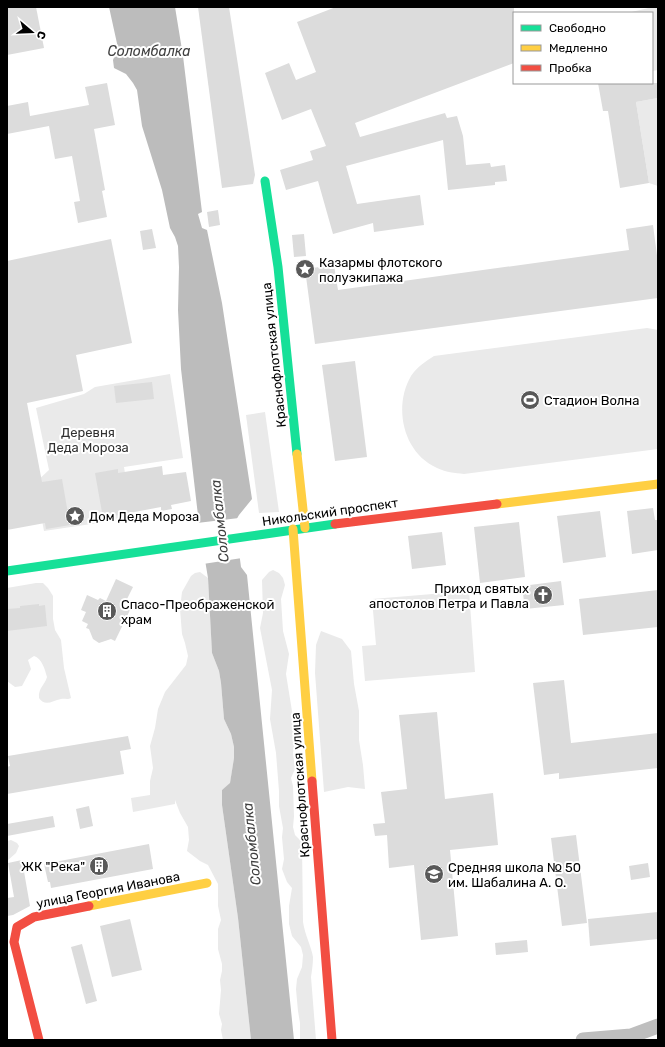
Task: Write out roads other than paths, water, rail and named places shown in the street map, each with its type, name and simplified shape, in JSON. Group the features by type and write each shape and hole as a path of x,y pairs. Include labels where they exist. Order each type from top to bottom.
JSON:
{"street":[{"name":"Краснофлотская улица","path":"265,181 278,266 304,528"},
{"name":"Никольский проспект","path":"7,570 187,546 293,529 658,484"},
{"name":"Краснофлотская улица","path":"293,529 332,1040"},
{"name":"улица Георгия Иванова","path":"39,1040 14,942 17,927 34,918 207,883"},
{"path":"583,1040 631,1036 658,1026"}],"water":[{"name":"Соломбалка","path":"109,7 175,7 183,56 202,212 198,214 202,228 207,230 222,303 252,499 235,522 241,567 247,575 294,1040 251,1040 238,918 222,805 222,790 230,783 234,758 234,747 231,734 224,719 219,671 212,653 208,578 199,524 181,369 178,310 178,246 170,228 162,190 142,126 137,90 126,74 114,68 113,60 118,48"}],"place":[{"name":"Казармы флотского полуэкипажа","path":"305,269"},
{"name":"Стадион Волна","path":"530,400"},
{"name":"Дом Деда Мороза","path":"75,516"},
{"name":"Приход святых апостолов Петра и Павла","path":"543,595"},
{"name":"Спасо-Преображенской храм","path":"107,611"},
{"name":"ЖК \"Река\"","path":"99,866"},
{"name":"Средняя школа № 50 им. Шабалина А. О.","path":"434,874"}],"park label":[{"name":"Деревня Деда Мороза","path":"88,440"}]}
